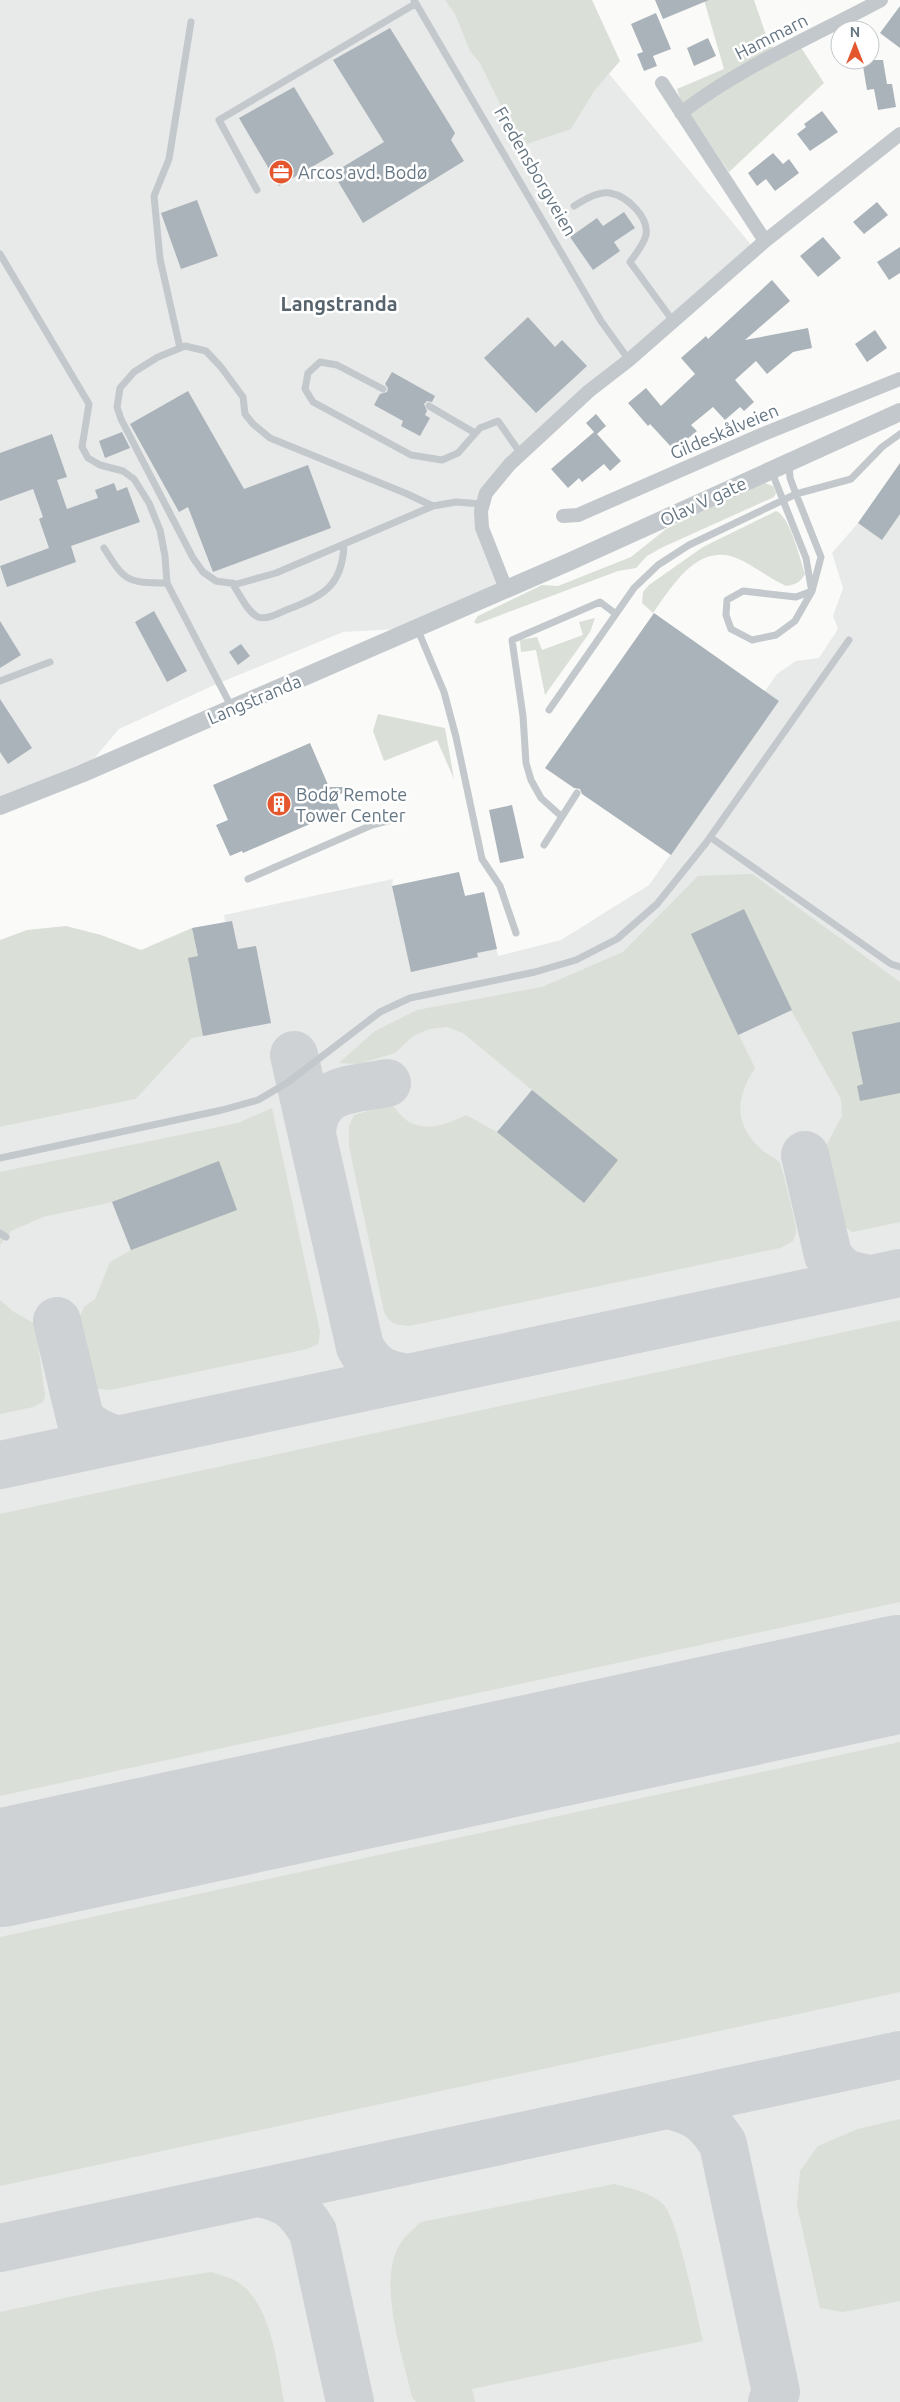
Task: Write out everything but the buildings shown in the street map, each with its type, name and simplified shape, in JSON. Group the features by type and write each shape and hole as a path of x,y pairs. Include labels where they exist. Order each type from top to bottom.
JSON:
{"street":[{"name":"Hammarn","path":"681,113 711,90 743,70 882,0"},
{"path":"662,83 765,241"},
{"path":"506,589 482,528 482,504 486,493 521,454 589,391 628,360 765,241 900,134"},
{"name":"Gildeskålveien","path":"563,516 578,515 760,434 900,379"},
{"name":"Olav V gate","path":"506,589 900,412"},
{"name":"Langstranda","path":"0,806 506,589"}],"lane":[{"path":"257,190 219,120 414,2"},
{"name":"Fredensborgveien","path":"414,2 601,321 628,360"},
{"path":"180,348 160,259 154,196 169,159 191,22"},
{"path":"574,206 589,197 610,193 630,203 645,222 646,236 630,262 673,321"},
{"path":"0,254 89,404 82,447 88,458 100,466 123,471 134,479 149,503 160,530 168,583 232,708"},
{"path":"432,506 405,493 356,475 270,438 253,424 245,414 243,397 206,351 185,346 180,348 134,372 120,388 117,406 121,419 192,558 203,572 216,581 232,583 276,574 432,506 456,502 482,504"},
{"path":"383,389 338,365 320,362 308,373 305,389 313,402 411,455 442,460 458,453 480,428 498,421 521,454"},
{"path":"430,406 476,432"},
{"path":"549,710 634,588 658,565 689,545 796,494 851,479 882,447 900,434"},
{"path":"789,461 790,478 821,557 812,591 795,621 776,635 752,640 731,629 726,615 727,600 743,591 796,597 812,591"},
{"path":"771,469 806,558 812,591"},
{"path":"232,583 253,613 260,617 269,617 317,597 328,590 339,571 344,545"},
{"path":"104,548 117,569 129,580 141,583 168,583"},
{"path":"561,816 541,798 531,780 526,763 523,716 512,640 600,602 616,614"},
{"path":"416,628 444,692 456,737 482,859 500,886 516,933"},
{"path":"0,1158 222,1110 258,1100 287,1083 380,1012 410,998 535,972 576,960 617,939 657,904 710,836 849,640"},
{"path":"0,681 50,662"},
{"path":"544,845 577,793"},
{"path":"248,879 372,825 398,818"},
{"path":"710,836 891,964 900,967"}],"shaded area":[{"path":"0,0 570,0 605,69 752,246 510,464 482,504 506,589 417,628 343,632 212,686 119,729 81,774 0,802"},
{"path":"445,0 592,0 620,61 594,91 571,129 527,144 501,106 480,63 470,51 455,14"},
{"path":"704,0 754,0 769,44 780,53 800,46 824,83 729,172 681,101 677,89 724,69"},
{"path":"762,482 773,486 776,493 774,497 663,547 647,556 636,568 618,571 477,624 474,622 478,616 542,585 558,586 631,557 666,529"},
{"path":"900,500 900,2402 0,2402 0,1127 136,1099 192,1038 192,928 225,922 224,915 393,879 392,886 459,872 465,896 484,892 498,956 561,940 649,885 779,701 765,691 777,674 796,661 819,658 838,629 833,616 843,588 832,553 858,523"},
{"path":"776,511 786,521 790,529 805,574 797,583 786,586 743,561 728,555 714,555 690,567 670,589 653,613 642,603 643,592 649,585 703,547"},
{"path":"595,618 590,632 545,695 536,650 521,652 520,640 537,637 542,650 583,635 579,622"},
{"path":"378,714 445,728 454,779 437,740 384,761 373,731"},
{"path":"752,874 900,982 900,1222 852,1232 842,1224 824,1150 842,1116 841,1099 791,1010 739,1035 755,1068 744,1089 741,1100 742,1120 752,1140 763,1151 780,1163 796,1231 793,1241 780,1248 409,1326 391,1321 384,1312 349,1146 349,1126 354,1115 391,1104 404,1118 416,1125 438,1126 466,1115 497,1132 532,1090 463,1033 447,1027 429,1029 413,1036 395,1053 358,1064 339,1063 375,1031 417,1010 542,987 623,952 698,876"},
{"path":"66,926 101,935 141,950 192,928 198,956 203,1036 192,1038 136,1099 0,1127 0,940 27,930"},
{"path":"272,1108 320,1332 318,1344 307,1349 110,1390 99,1389 94,1384 79,1318 84,1307 95,1299 110,1262 131,1250 112,1202 43,1217 11,1231 0,1245 0,1172 238,1123"},
{"path":"0,1300 14,1312 35,1324 45,1395 43,1402 33,1407 0,1414"},
{"path":"900,1320 900,1602 0,1796 0,1514"},
{"path":"900,1742 900,1992 0,2186 0,1937"},
{"path":"900,2119 900,2301 843,2312 820,2308 797,2206 800,2171 818,2146 858,2129"},
{"path":"614,2184 652,2196 663,2204 668,2212 680,2246 703,2341 472,2389 475,2402 416,2402 412,2397 398,2339 391,2296 391,2275 394,2257 406,2236 421,2222"},
{"path":"211,2272 236,2281 248,2291 258,2304 271,2336 284,2402 0,2402 0,2312 111,2288"}],"taxiway":[{"path":"294,1055 360,1347 369,1360 379,1369 407,1378"},
{"path":"312,1132 315,1117 320,1106 328,1099 338,1093 349,1090 387,1083"},
{"path":"805,1155 828,1255 846,1273 870,1279"},
{"path":"0,1465 900,1273"},
{"path":"57,1321 80,1418 97,1432 118,1440"},
{"path":"0,2248 900,2055"},
{"path":"669,2105 701,2118 723,2144 776,2392 772,2402"},
{"path":"258,2193 277,2198 290,2205 302,2216 313,2232 350,2402"}],"runway":[{"path":"0,1868 900,1674"}],"place":[{"name":"Arcos avd. Bodø","path":"281,172"},
{"name":"Bodø Remote Tower Center","path":"279,804"}],"district":[{"name":"Langstranda","path":"339,303"}]}
